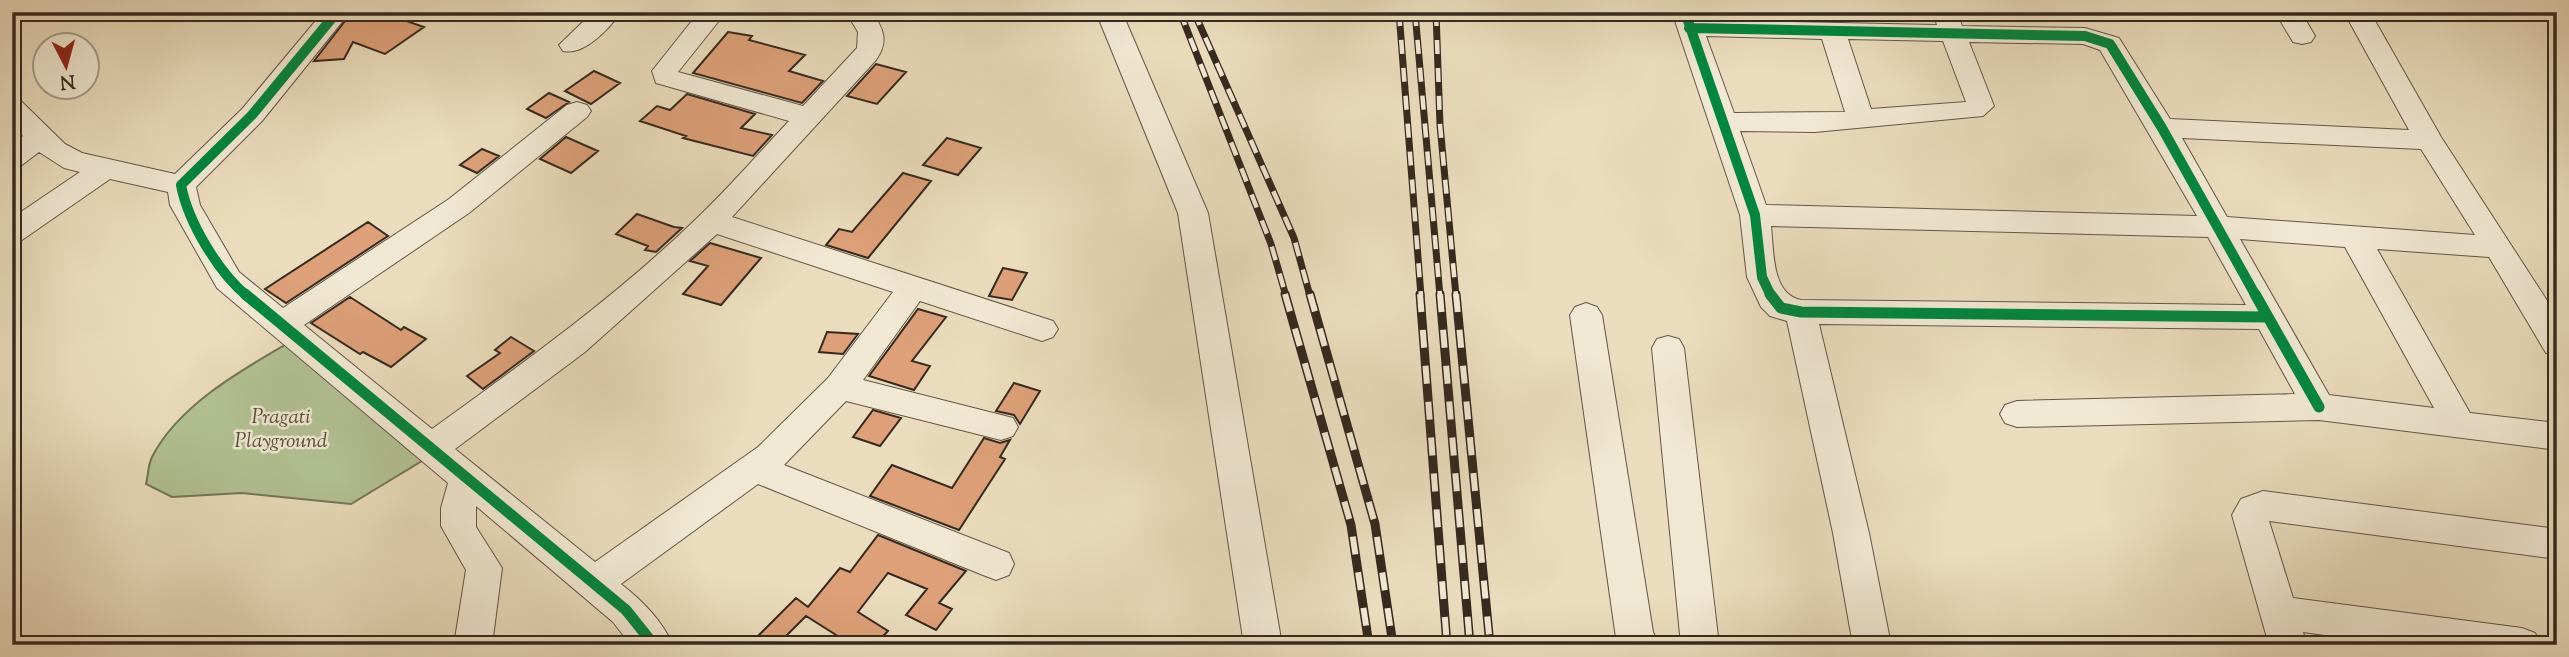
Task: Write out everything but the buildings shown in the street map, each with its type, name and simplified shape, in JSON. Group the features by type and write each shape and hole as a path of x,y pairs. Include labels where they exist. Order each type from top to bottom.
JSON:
{"street":[{"path":"181,185 252,115 337,12"},
{"path":"572,46 608,12"},
{"path":"713,12 665,71 665,76 808,117"},
{"path":"431,448 574,343 711,220 867,54 873,43 869,27 859,12"},
{"path":"1109,12 1193,214 1263,645"},
{"path":"2288,12 2302,36"},
{"path":"2357,12 2429,140 2499,247 2557,345"},
{"path":"2267,317 1801,312 1781,308 1772,299 1762,277 1755,215 1687,20 1832,30 1948,22 2085,36 2110,44 2162,128 2319,407"},
{"path":"1722,122 1815,123 1961,112 1980,106 1948,22"},
{"path":"1832,30 1861,120"},
{"path":"12,108 55,151 74,161 181,185"},
{"path":"282,324 459,206 578,111"},
{"path":"2162,128 2429,140"},
{"path":"12,158 40,137"},
{"path":"12,233 106,168"},
{"path":"181,185 184,205 228,280 626,610 654,645"},
{"path":"1755,215 2217,227 2499,247"},
{"path":"711,220 1042,329"},
{"path":"2355,237 2460,425"},
{"path":"594,583 769,457 840,387 913,287"},
{"path":"1801,312 1851,533 1872,645"},
{"path":"1586,315 1635,638 1640,645"},
{"path":"1668,348 1700,645"},
{"path":"840,387 1001,428"},
{"path":"2017,414 2319,407 2557,437"},
{"path":"755,468 996,564"},
{"path":"467,478 455,511 456,526 484,568 473,645"},
{"path":"2522,645 2283,628 2250,515 2253,509 2263,506 2557,544"}],"green space":[{"name":"Pragati Playground","path":"288,343 425,459 351,504 242,493 172,497 146,484 152,457 177,422 212,391"}],"railway":[{"path":"1180,12 1271,244 1286,296"},
{"path":"1194,12 1294,238 1310,296"},
{"path":"1399,12 1421,296"},
{"path":"1415,12 1440,296"},
{"path":"1436,12 1440,125 1456,296"},
{"path":"1285,294 1351,525 1369,645"},
{"path":"1310,294 1375,524 1393,645"},
{"path":"1420,294 1447,645"},
{"path":"1440,294 1470,645"},
{"path":"1456,294 1490,645"}],"cycle path":[{"path":"337,12 252,115 181,185 185,205 228,280 626,610 654,645"},
{"path":"1685,12 1755,215 1762,277 1772,299 1781,308 1801,312 2267,317"},
{"path":"1689,28 2085,36 2110,44 2162,128 2319,407"}]}
